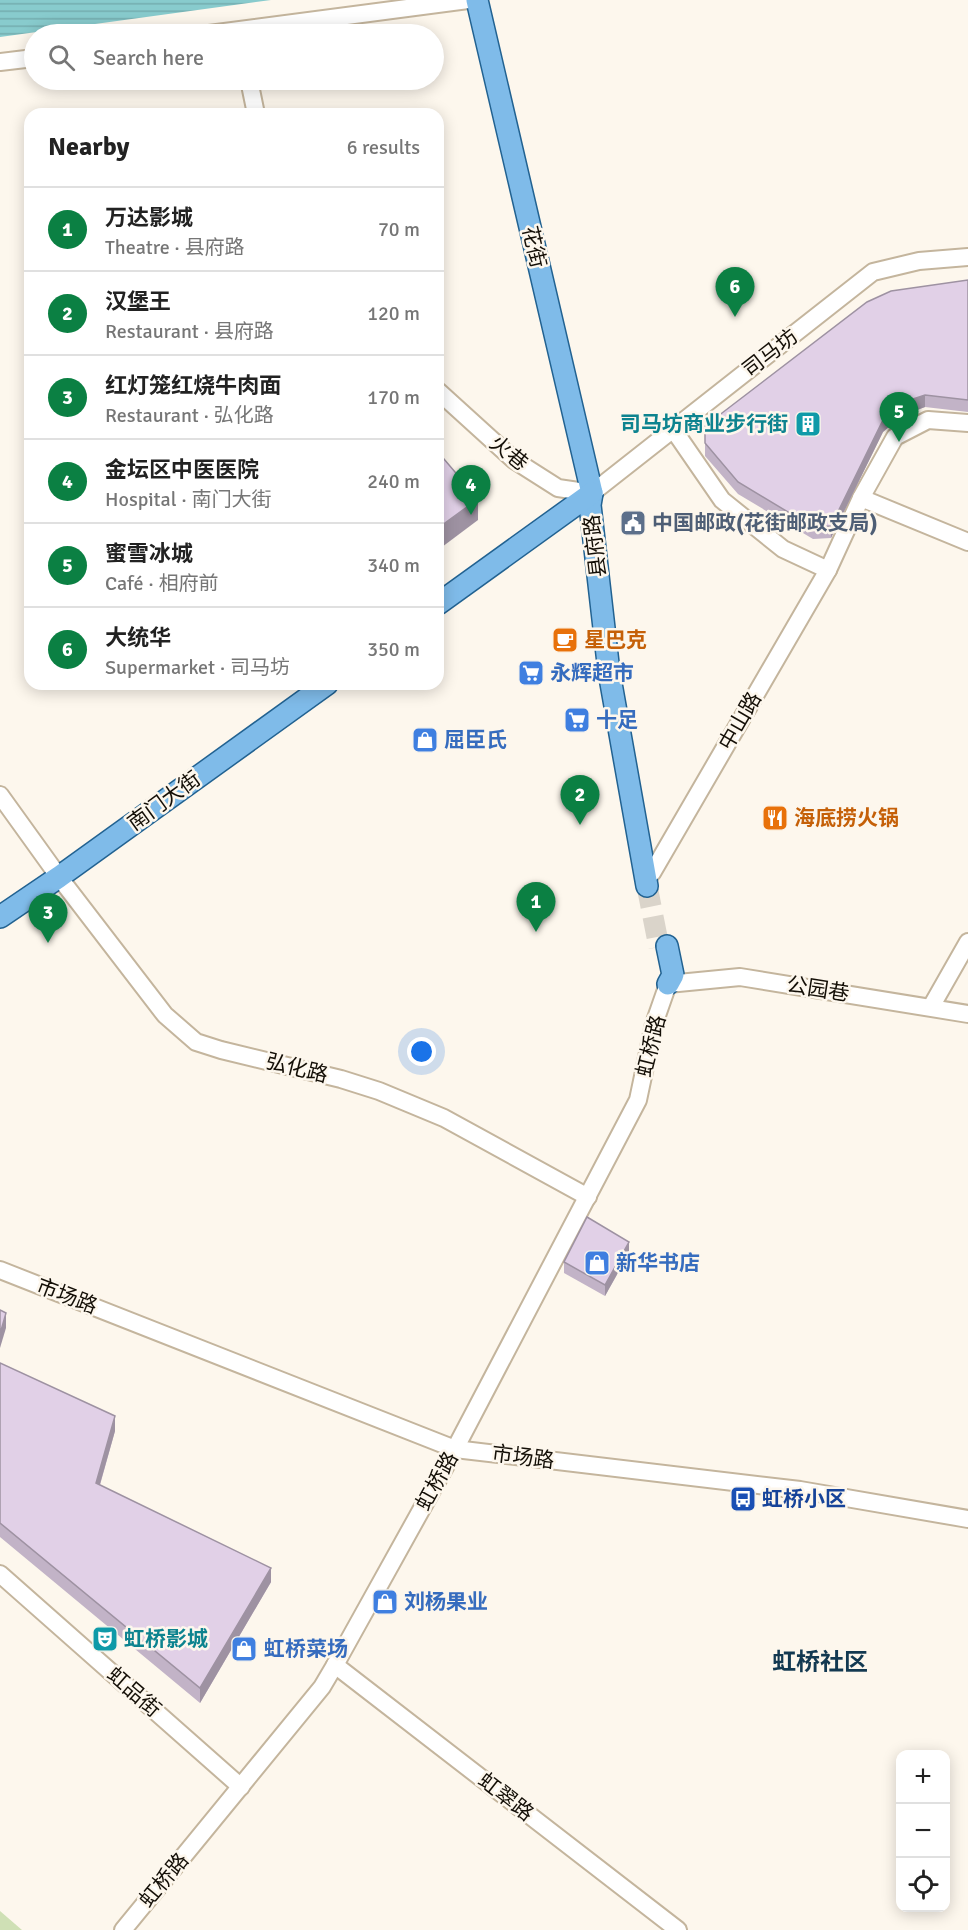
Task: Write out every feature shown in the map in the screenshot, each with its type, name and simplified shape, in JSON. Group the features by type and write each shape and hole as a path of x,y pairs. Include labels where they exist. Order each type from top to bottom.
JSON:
{"main road":[{"name":"花街","path":"477,0 592,493"},
{"path":"444,600 592,493"},
{"name":"县府路","path":"592,493 590,505 609,672 651,882"},
{"name":"南门大街","path":"0,917 319,690"},
{"path":"663,947 664,975 668,984"}],"street":[{"path":"297,24 468,0"},
{"path":"0,62 24,59"},
{"path":"251,90 255,108"},
{"name":"司马坊","path":"592,493 873,272 919,261 968,257"},
{"name":"火巷","path":"444,396 514,460 558,488 592,493"},
{"name":"中山路","path":"651,882 828,570 861,498 895,437 928,420 968,423"},
{"path":"673,429 722,500 783,549 828,570"},
{"path":"861,498 968,542"},
{"name":"弘化路","path":"0,795 59,877 165,1015 196,1042 379,1091 444,1118 588,1197"},
{"path":"931,1007 968,942"},
{"name":"公园巷","path":"668,984 740,977 968,1014"},
{"name":"虹桥路","path":"123,1930 322,1687 335,1665 455,1449 638,1100 654,1024 668,984"},
{"name":"市场路","path":"0,1270 455,1449 800,1490 968,1519"},
{"name":"虹品街","path":"0,1574 241,1787"},
{"name":"虹翠路","path":"335,1665 678,1930"}],"green space":[{"path":"0,1911 22,1930 0,1930"}],"water":[{"path":"0,0 271,0 95,24 24,24 24,34 0,37"}],"building":[{"name":"司马坊商业步行街","path":"968,280 968,400 925,395 901,403 883,420 831,526 813,527 738,482 705,443 705,426 867,302 891,291"},
{"path":"444,459 478,499 444,524"},
{"name":"新华书店","path":"587,1217 629,1242 605,1285 564,1262"},
{"path":"0,1310 6,1313 0,1334"},
{"path":"0,1363 115,1416 96,1483 271,1568 200,1688 0,1523"}],"tunnel":[{"path":"647,886 659,947"}],"place":[{"name":"大统华","path":"735,317"},
{"name":"司马坊商业步行街","path":"808,424"},
{"name":"蜜雪冰城","path":"899,442"},
{"name":"金坛区中医医院","path":"471,515"},
{"name":"中国邮政(花街邮政支局)","path":"633,523"},
{"name":"星巴克","path":"565,640"},
{"name":"永辉超市","path":"531,673"},
{"name":"十足","path":"577,720"},
{"name":"屈臣氏","path":"425,740"},
{"name":"海底捞火锅","path":"775,818"},
{"name":"汉堡王","path":"580,825"},
{"name":"万达影城","path":"536,932"},
{"name":"红灯笼红烧牛肉面","path":"48,943"},
{"name":"新华书店","path":"597,1263"},
{"name":"虹桥小区","path":"743,1499"},
{"name":"刘杨果业","path":"385,1602"},
{"name":"虹桥影城","path":"105,1639"},
{"name":"虹桥菜场","path":"244,1649"}],"district":[{"name":"虹桥社区","path":"820,1662"}]}
